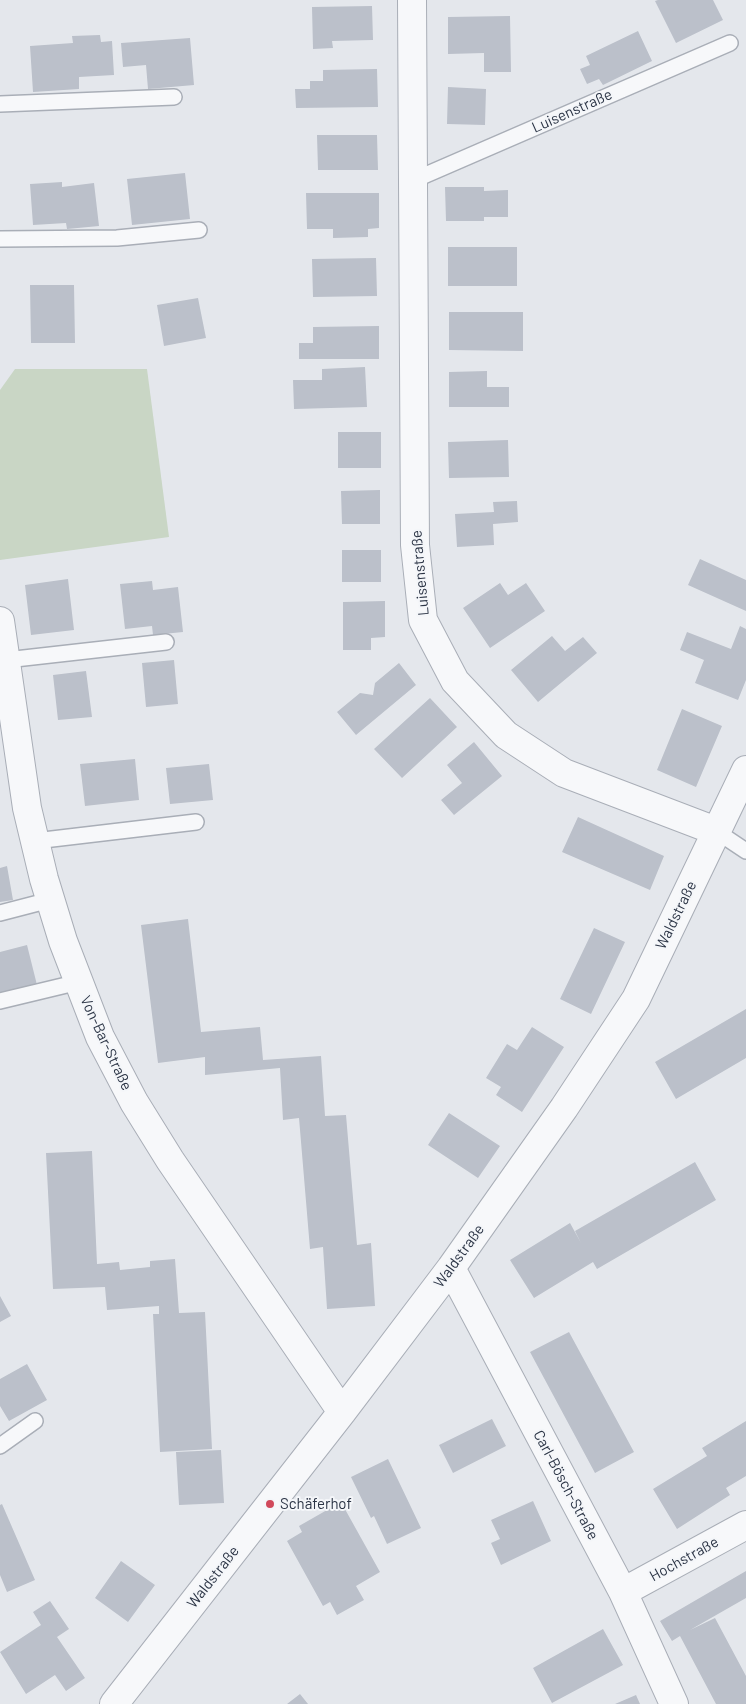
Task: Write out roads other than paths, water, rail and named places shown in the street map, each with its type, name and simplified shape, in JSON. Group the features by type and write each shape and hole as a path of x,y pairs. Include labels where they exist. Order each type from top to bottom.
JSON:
{"street":[{"name":"Luisenstraße","path":"412,0 415,545 423,620 455,681 506,735 564,773 716,831"},
{"name":"Von-Bar-Straße","path":"0,621 6,660 8,731 50,900 100,1037 134,1102 170,1160 342,1412"},
{"name":"Waldstraße","path":"114,1704 342,1412 451,1268 564,1108 636,999 746,770"},
{"name":"Carl-Bösch-Straße","path":"451,1268 623,1592 674,1704"},
{"name":"Hochstraße","path":"623,1592 746,1525"}],"lane":[{"name":"Luisenstraße","path":"414,180 730,43"},
{"path":"0,104 174,97"},
{"path":"0,239 117,238 199,230"},
{"path":"6,660 166,642"},
{"path":"35,841 196,822"},
{"path":"716,831 746,851"},
{"path":"0,913 50,900"},
{"path":"0,1001 79,982"},
{"path":"0,1446 35,1421"}],"place":[{"name":"Schäferhof","path":"270,1504"}]}
